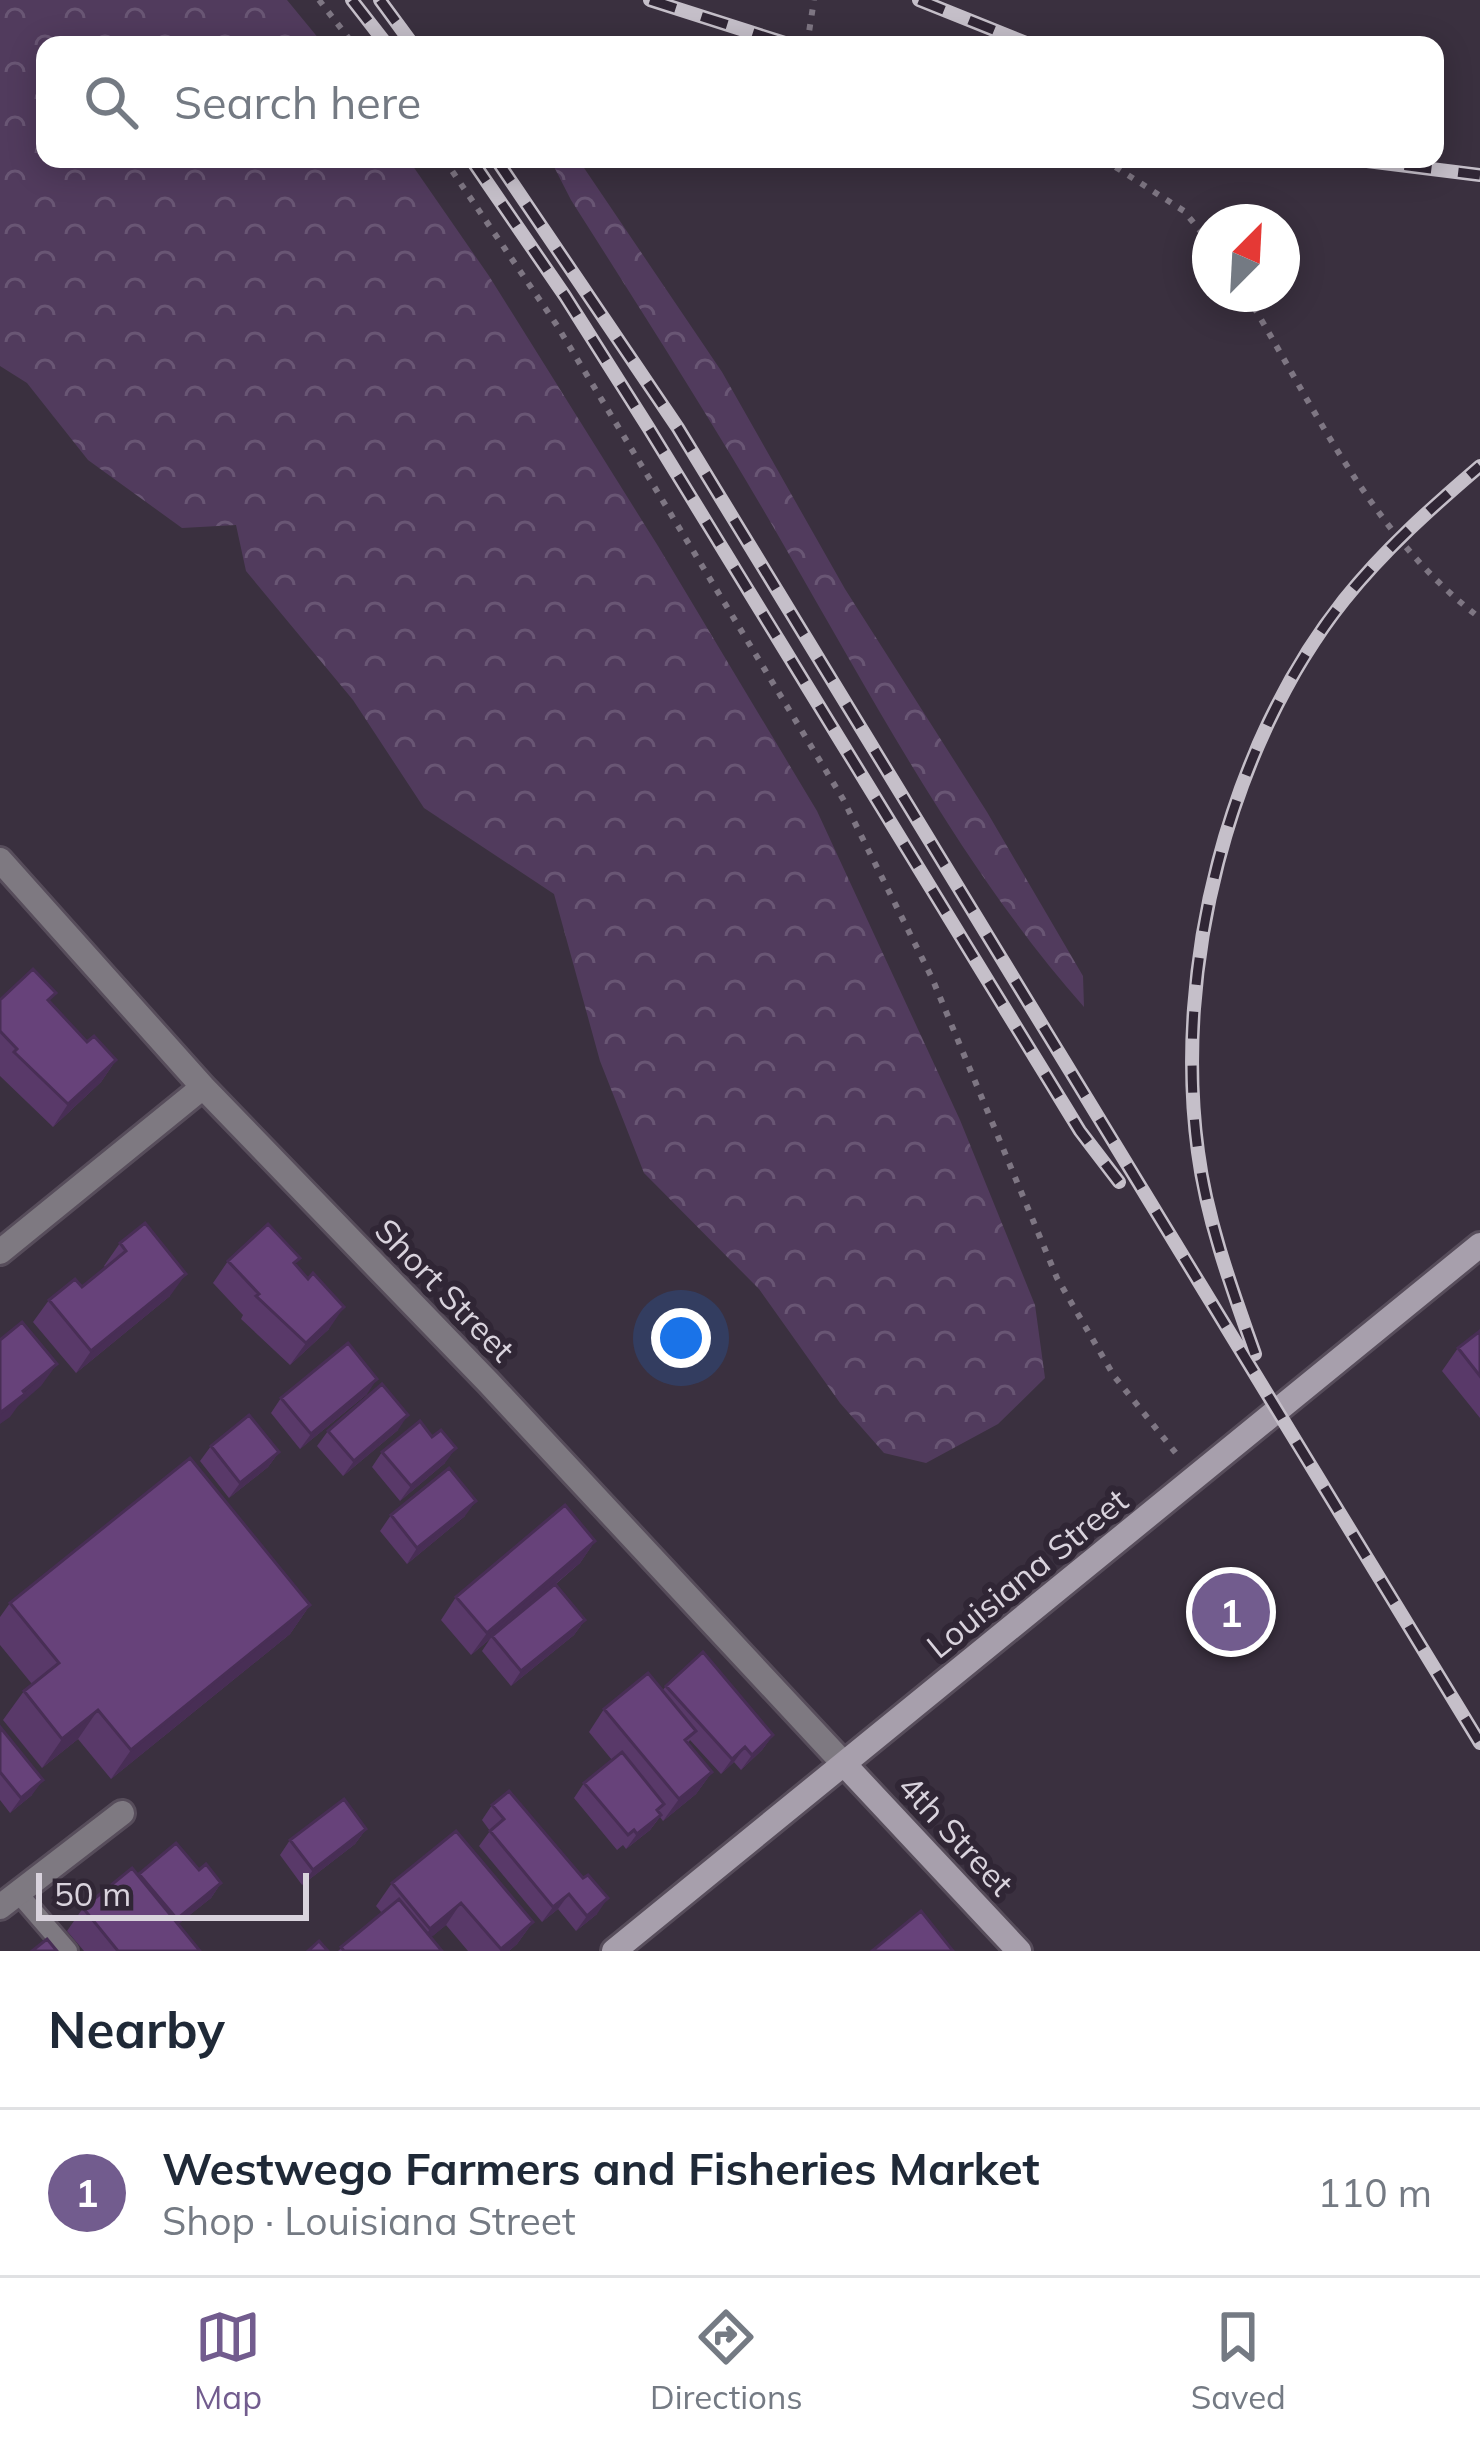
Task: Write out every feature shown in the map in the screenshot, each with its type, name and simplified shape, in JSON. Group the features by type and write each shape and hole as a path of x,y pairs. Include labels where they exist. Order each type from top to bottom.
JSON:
{"main road":[{"name":"Louisiana Street","path":"614,1951 1480,1245"},
{"name":"4th Street","path":"844,1764 1019,1951"}],"street":[{"name":"Short Street","path":"0,860 203,1087 490,1383 844,1764"},
{"path":"0,1252 203,1087"},
{"path":"9,1900 122,1813"}],"lane":[{"path":"9,1900 68,1951"}],"path":[{"path":"319,0 347,36"},
{"path":"808,36 814,0"},
{"path":"450,168 556,324 843,799 932,978 1057,1278 1114,1376 1196,1478"},
{"path":"1117,168 1192,222"},
{"path":"1257,312 1382,520 1448,594 1480,618"}],"green space":[{"path":"0,0 287,0 317,36 36,36 36,168 414,168 489,276 817,811 960,1120 1035,1305 1045,1378 998,1424 926,1463 884,1453 840,1403 759,1289 644,1173 600,1061 554,894 424,808 353,700 246,571 236,525 182,528 88,460 27,383 0,366"},
{"path":"555,168 584,168 722,372 845,589 987,812 1083,976 1084,1007 1000,900 924,786 734,460"}],"building":[{"path":"33,969 56,993 48,1000 87,1042 94,1036 116,1060 68,1104 14,1052 17,1049 0,1031 0,1000"},
{"path":"145,1223 186,1274 91,1351 49,1300 75,1279 82,1287 126,1251 120,1243"},
{"path":"268,1224 300,1258 294,1263 308,1279 313,1273 344,1307 306,1343 256,1296 259,1294 228,1261"},
{"path":"22,1322 57,1364 0,1413 0,1340"},
{"path":"1480,1331 1480,1376 1458,1348"},
{"path":"348,1343 377,1379 311,1434 281,1398"},
{"path":"382,1384 408,1415 354,1461 328,1431"},
{"path":"249,1415 279,1452 240,1483 211,1446"},
{"path":"420,1421 432,1437 441,1430 456,1448 411,1486 382,1452"},
{"path":"190,1458 310,1605 131,1750 98,1710 62,1739 24,1691 59,1663 10,1603"},
{"path":"449,1468 476,1501 417,1548 391,1515"},
{"path":"565,1505 595,1541 487,1633 456,1597"},
{"path":"555,1584 585,1620 521,1671 492,1636"},
{"path":"703,1652 773,1735 752,1755 745,1747 732,1759 666,1686"},
{"path":"648,1673 696,1731 685,1740 712,1772 679,1799 604,1709"},
{"path":"0,1727 43,1780 21,1798 0,1772"},
{"path":"622,1752 664,1804 657,1810 661,1815 637,1834 634,1830 628,1835 584,1783"},
{"path":"509,1791 583,1878 588,1875 608,1898 587,1916 569,1894 553,1907 490,1831 504,1819 492,1805"},
{"path":"344,1799 366,1829 313,1870 290,1840"},
{"path":"456,1831 533,1922 501,1949 461,1903 430,1929 392,1883"},
{"path":"176,1843 199,1870 206,1864 221,1883 177,1919 139,1874"},
{"path":"132,1868 200,1951 118,1951 83,1908"},
{"path":"399,1899 442,1951 344,1951 341,1947"},
{"path":"921,1911 953,1951 872,1951"},
{"path":"47,1939 57,1951 32,1951"},
{"path":"319,1941 328,1951 308,1951"}],"railway":[{"path":"352,0 380,36"},
{"path":"380,0 406,36"},
{"path":"650,0 763,36"},
{"path":"919,0 1009,36"},
{"path":"477,168 648,427 1080,1131 1119,1182"},
{"path":"502,168 678,428 1480,1743"},
{"path":"1424,168 1480,175"},
{"path":"1255,1354 1207,1204 1192,1082 1194,1009 1218,862 1240,791 1303,658 1375,564 1480,466"}],"place":[{"name":"Westwego Farmers and Fisheries Market","path":"1231,1612"}]}
